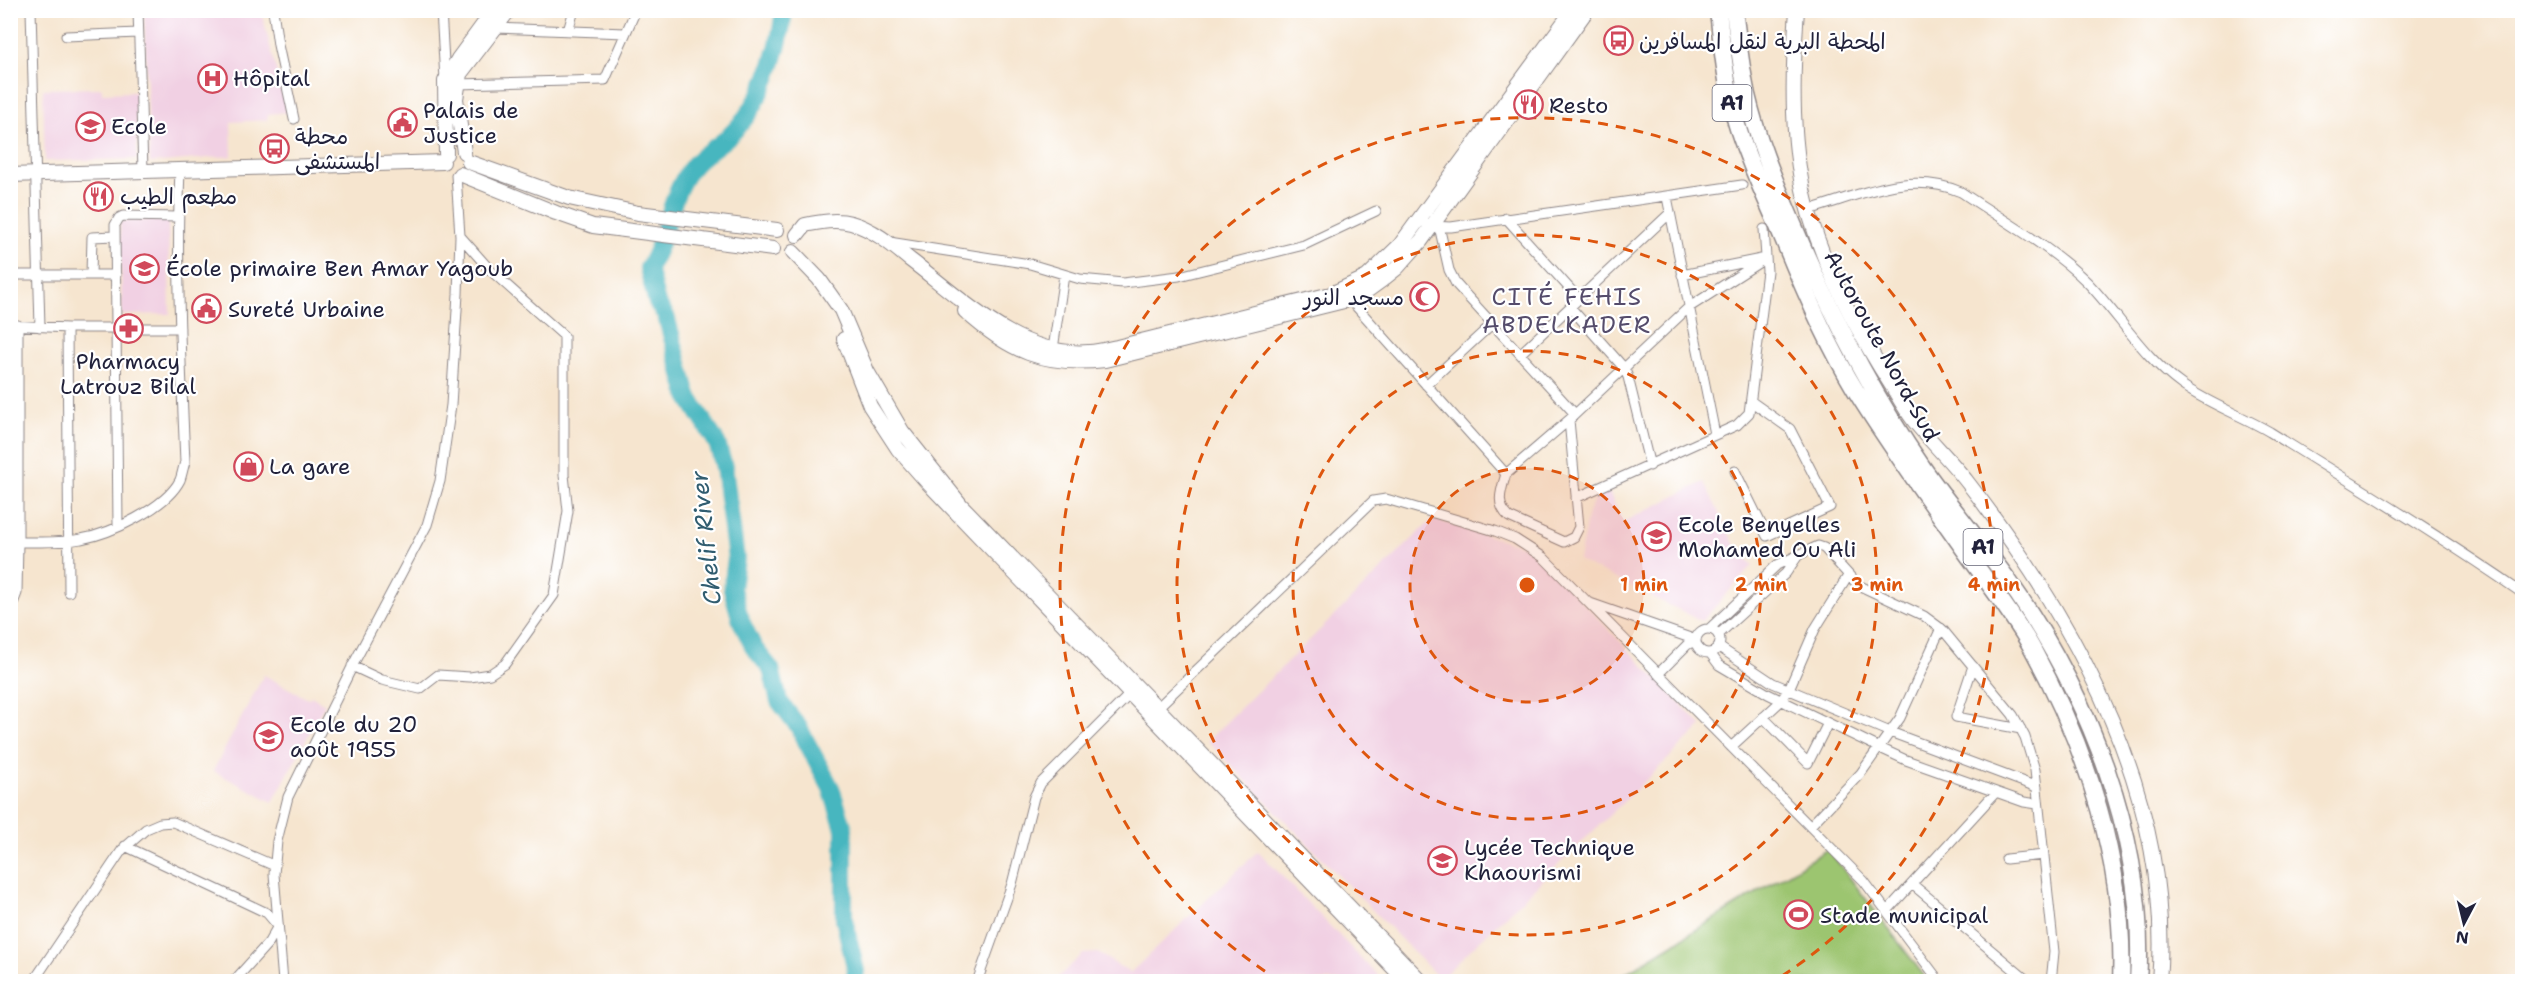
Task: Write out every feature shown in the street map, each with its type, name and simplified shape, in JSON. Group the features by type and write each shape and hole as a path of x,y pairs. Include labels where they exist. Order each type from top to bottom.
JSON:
{"highway":[{"name":"Autoroute Nord-Sud","path":"1718,10 1727,84 1737,123 1749,159 1813,310 1862,400 1913,478 2032,647 2062,710 2096,798 2111,858 2121,927 2121,981"},
{"name":"Autoroute Nord-Sud","path":"1734,10 1747,95 1764,154 1826,297 1872,384 1923,468 2008,580 2038,627 2061,667 2100,753 2117,805 2128,851 2138,922 2138,981"}],"street":[{"path":"31,10 40,327"},
{"path":"138,10 143,170"},
{"path":"273,10 294,119"},
{"path":"441,10 451,82 466,157 467,168 458,174"},
{"path":"10,175 445,158 453,150 569,198 638,213 777,230 790,229 797,235 798,244 793,252 780,254 773,249 593,226 446,170 445,158 451,82 458,58 494,10"},
{"path":"451,82 460,74 509,10"},
{"path":"568,31 574,10"},
{"path":"451,82 605,80 636,10"},
{"path":"1430,224 1573,10"},
{"path":"797,235 805,225 839,221 861,227 887,242 999,327 1018,337 1053,349 1089,352 1117,347 1346,294 1364,293 1397,268 1587,10"},
{"path":"1797,10 1794,84 1796,126 1798,155 1808,210 1838,286 1872,355 1914,421 1968,483 2038,583 2079,650 2106,705 2125,753 2149,834 2158,902 2159,981"},
{"path":"495,28 625,33"},
{"path":"66,36 138,33"},
{"path":"14,542 67,540 100,534 147,512 167,498 179,481 185,462 178,217 180,170"},
{"path":"283,981 275,866 277,841 288,797 352,666 428,525 440,481 451,405 460,236 458,174"},
{"path":"1808,210 1900,183 1942,184 1961,192 2071,266 2127,331 2180,384 2200,397 2267,430 2454,546 2523,593"},
{"path":"1430,224 1451,227 1742,185"},
{"path":"1667,197 1715,434"},
{"path":"887,242 1030,264 1080,279 1123,283 1179,276 1304,244 1376,211"},
{"path":"1520,354 1669,214"},
{"path":"118,526 116,222 121,217 178,217"},
{"path":"1506,218 1579,299"},
{"path":"1430,224 1452,278 1520,354 1572,417 1579,527 1574,537 1564,542 1509,517 1502,510 1499,502 1506,474 1572,417 1688,308 1766,258"},
{"path":"1576,498 1737,425 1749,413 1764,299 1766,258 1764,229"},
{"path":"773,249 771,241 777,230"},
{"path":"91,275 92,237 115,236"},
{"path":"352,666 382,680 420,689 438,675 470,677 489,674 505,664 554,595 568,511 564,475 564,336 491,271 460,236"},
{"path":"887,242 997,338 1036,356 1061,361 1083,363 1105,360 1307,312 1346,294"},
{"path":"793,252 819,279 834,303 842,310 867,371 882,399 902,431 961,505 1407,981"},
{"path":"1682,275 1766,258"},
{"path":"10,275 39,277 116,275"},
{"path":"1053,349 1064,275"},
{"path":"1346,294 1506,474"},
{"path":"834,303 834,315 870,406 898,449 969,528 1130,694 1153,711 1422,981"},
{"path":"1570,307 1624,368 1650,466"},
{"path":"1426,385 1492,324"},
{"path":"10,611 17,593 14,542 14,325 117,329 180,328"},
{"path":"67,328 69,592"},
{"path":"1735,471 1767,536 1830,507 1790,429 1752,402"},
{"path":"1153,711 1373,501 1378,499 1397,502 1515,539 1543,557 1864,880 1940,981"},
{"path":"1658,674 1687,645 1696,640 1701,631 1709,629 1777,565 1813,547 1824,548 1858,585 1924,616 1941,628 2013,715 2032,756 2054,952 2051,981"},
{"path":"1719,647 1719,636 1786,573 1799,555"},
{"path":"1731,747 1781,701 1789,689 1815,629 1848,576"},
{"path":"1586,602 1696,640"},
{"path":"1810,826 1861,773 1900,718 1941,628"},
{"path":"1709,629 1719,636"},
{"path":"1696,640 1699,650 1710,653 1719,665 1781,701 1906,760 2024,802 2038,804"},
{"path":"1719,647 1773,683 1890,732 2037,787"},
{"path":"1710,653 1719,647"},
{"path":"1973,666 1956,717 2020,729"},
{"path":"977,981 1012,884 1037,790 1041,783 1130,694"},
{"path":"1763,717 1808,764 1828,723"},
{"path":"1887,911 1996,792"},
{"path":"33,981 125,846 146,829 160,823 173,822 275,866"},
{"path":"125,846 267,913 278,926"},
{"path":"2006,859 2044,855"},
{"path":"1912,884 2029,981"},
{"path":"233,981 269,942 278,926"}],"shaded area":[{"name":"Hôpital","path":"144,11 261,11 287,112 268,114 267,120 231,122 232,156 150,163"},
{"name":"Ecole","path":"102,88 102,93 136,92 137,159 45,161 43,89"},
{"name":"École primaire Ben Amar Yagoub","path":"168,220 170,314 122,315 120,221"},
{"name":"Ecole Benyelles Mohamed Ou Ali","path":"1704,482 1738,552 1753,565 1702,621 1579,561 1588,513 1597,495 1608,490 1623,522"},
{"name":"Lycée Technique Khaourismi","path":"1433,519 1530,548 1702,726 1440,979 1207,741"},
{"name":"Ecole du 20 août 1955","path":"264,675 308,699 311,696 325,704 273,802 213,771"},
{"path":"1258,851 1383,981 1054,981 1083,954 1098,953 1130,973"}],"green space":[{"name":"Stade municipal","path":"1828,849 1928,981 1611,982"}],"waterway":[{"name":"Chelif River","path":"784,10 778,44 768,77 752,109 725,140 698,160 689,171 676,194 659,245 648,268 657,303 666,316 688,396 717,443 724,467 736,559 732,589 741,621 754,648 771,669 779,701 798,726 831,788 844,829 844,919 856,971 854,982"}],"place":[{"name":"المحطة البرية لنقل المسافرين","path":"1618,41"},
{"name":"Hôpital","path":"212,78"},
{"name":"Resto","path":"1528,105"},
{"name":"Palais de Justice","path":"402,123"},
{"name":"Ecole","path":"90,126"},
{"name":"محطة المستشفى","path":"274,149"},
{"name":"مطعم الطيب","path":"99,196"},
{"name":"École primaire Ben Amar Yagoub","path":"145,268"},
{"name":"مسجد النور","path":"1425,297"},
{"name":"Sureté Urbaine","path":"207,309"},
{"name":"Pharmacy Latrouz Bilal","path":"128,329"},
{"name":"La gare","path":"248,466"},
{"name":"Ecole Benyelles Mohamed Ou Ali","path":"1657,537"},
{"name":"Ecole du 20 août 1955","path":"269,737"},
{"name":"Lycée Technique Khaourismi","path":"1443,860"},
{"name":"Stade municipal","path":"1799,915"}],"district":[{"name":"CITÉ FEHIS ABDELKADER","path":"1567,311"}]}
